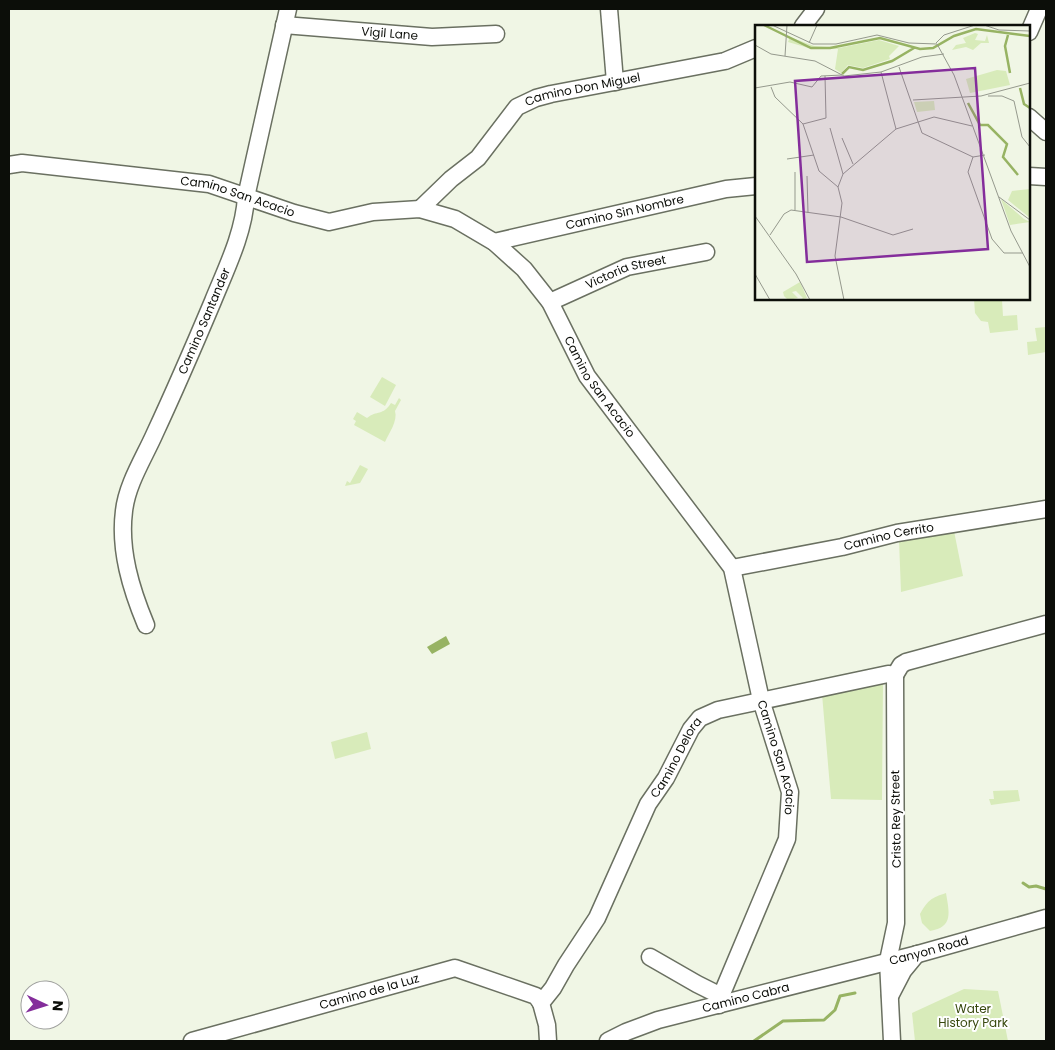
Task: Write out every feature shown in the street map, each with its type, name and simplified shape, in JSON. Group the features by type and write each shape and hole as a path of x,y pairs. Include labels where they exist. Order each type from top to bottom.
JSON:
{"street":[{"name":"Camino Santander","path":"146,625 134,594 123,546 124,509 130,488 182,373 220,282 245,211 246,197 288,9"},
{"path":"609,9 615,82"},
{"path":"804,25 816,9"},
{"path":"1030,30 1039,9"},
{"name":"Vigil Lane","path":"284,25 432,37 496,34"},
{"name":"Camino Don Miguel","path":"420,208 451,179 478,158 517,107 524,102 536,98 725,61 755,48"},
{"path":"1030,118 1046,132"},
{"name":"Camino San Acacio","path":"9,165 22,163 210,184 294,213 330,222 373,212 420,208 455,219 494,242 524,269 550,302 587,376 732,568 761,700 790,792 787,839 720,1001"},
{"path":"1030,176 1046,177"},
{"name":"Camino Sin Nombre","path":"494,242 726,190 755,186"},
{"name":"Victoria Street","path":"550,302 627,267 706,252"},
{"name":"Camino Cerrito","path":"732,568 842,547 897,533 1046,510"},
{"path":"895,675 901,665 906,662 1046,624"},
{"name":"Camino Delora","path":"541,1003 553,988 566,964 597,918 648,804 666,778 696,722 707,713 761,700 888,674 895,675"},
{"name":"Cristo Rey Street","path":"888,961 896,923 895,675"},
{"name":"Canyon Road","path":"892,1041 888,961 1046,918"},
{"path":"889,998 903,971 917,954"},
{"path":"650,957 696,984 720,1001"},
{"name":"Camino Cabra","path":"608,1041 658,1020 720,1001 888,961"},
{"name":"Camino de la Luz","path":"192,1041 455,968 536,996 541,1003"},
{"path":"541,1003 547,1025 548,1041"}],"green space":[{"path":"974,300 1002,300 1003,316 1017,315 1018,330 990,333 988,322 981,321 975,313"},
{"path":"1046,327 1046,352 1028,355 1027,342 1037,341 1035,328"},
{"path":"382,377 396,385 385,406 370,397"},
{"path":"399,398 401,400 395,411 394,423 385,442 354,425 356,421 353,419 357,412 367,418 385,410 391,403 395,405"},
{"path":"360,465 368,469 360,483 345,486 347,481 350,483"},
{"path":"954,531 963,576 901,592 899,540"},
{"path":"883,681 882,800 831,799 822,694"},
{"path":"367,732 371,749 335,759 331,742"},
{"path":"1018,790 1020,801 991,805 989,799 994,799 993,791"},
{"path":"946,893 948,918 943,926 930,931 922,923 920,914 930,900"},
{"name":"Water History Park","path":"964,989 998,991 1008,1041 915,1041 912,1013"}],"shaded area":[{"path":"446,636 450,644 432,654 427,647"}],"waterway":[{"path":"1023,883 1029,887 1036,886 1046,889"},
{"path":"754,1041 783,1021 824,1020 835,1010 840,996 855,993"}]}
